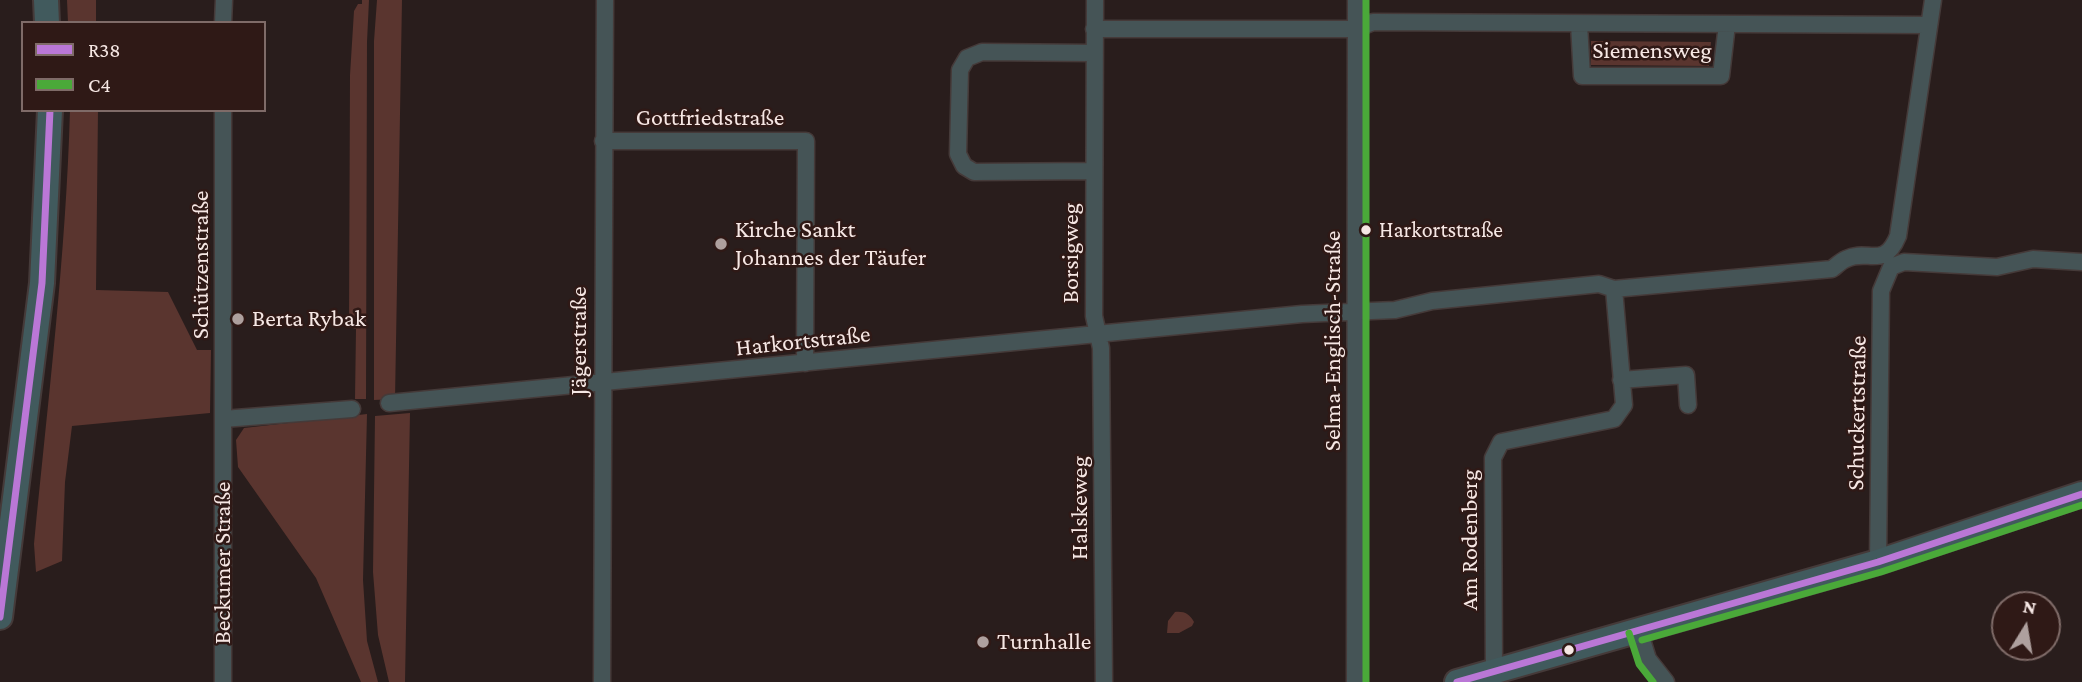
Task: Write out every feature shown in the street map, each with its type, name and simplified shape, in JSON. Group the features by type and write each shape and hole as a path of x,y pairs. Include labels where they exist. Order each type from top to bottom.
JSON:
{"main road":[{"path":"46,0 47,21"},
{"path":"0,617 42,283 50,112"},
{"path":"1457,682 1878,562 2082,494"}],"street":[{"path":"223,21 224,0"},
{"name":"Jägerstraße","path":"602,682 605,0"},
{"name":"Borsigweg","path":"1094,0 1094,316 1099,335"},
{"name":"Selma-Englisch-Straße","path":"1355,682 1356,0"},
{"name":"Schuckertstraße","path":"1878,562 1881,291 1888,261 1898,236 1933,0"},
{"name":"Siemensweg","path":"1094,29 1356,29 1373,22 1929,25"},
{"name":"Siemensweg","path":"1579,24 1582,76 1721,76 1727,24"},
{"name":"Borsigweg","path":"1093,53 982,52 967,58 960,70 958,155 964,166 974,172 1094,171"},
{"name":"Schützenstraße","path":"223,112 223,444"},
{"name":"Gottfriedstraße","path":"603,141 806,141 806,363"},
{"name":"Harkortstraße","path":"389,403 1302,314 1395,310 1432,301 1598,284 1614,289 1832,269 1847,258 1997,267 2033,259 2082,262"},
{"name":"Am Rodenberg","path":"1494,672 1493,458 1501,442 1614,419 1624,405 1614,289"},
{"name":"Halskeweg","path":"1099,335 1102,380 1104,682"},
{"path":"1621,380 1686,375 1688,405"},
{"path":"223,419 352,409"},
{"name":"Beckumer Straße","path":"223,444 223,682"},
{"path":"1639,630 1648,659 1666,682"}],"shaded area":[{"path":"67,0 96,0 96,21 68,21"},
{"path":"362,0 369,0 366,399 355,399 356,329 349,327 350,75 354,11 358,4 362,4"},
{"path":"377,0 402,0 395,399 374,400 374,41"},
{"path":"1591,41 1711,42 1709,66 1591,65"},
{"path":"70,112 98,112 96,290 168,292 197,350 211,350 210,413 72,426 65,482 62,561 36,572 34,544 61,273"},
{"path":"410,413 405,682 389,682 378,635 373,572 375,416"},
{"path":"367,414 363,580 367,641 378,682 361,682 316,578 238,467 236,440 244,428"},
{"path":"1175,612 1186,614 1194,622 1179,633 1167,633 1168,621"}],"transit line":[{"name":"C4","path":"1366,0 1366,682"},
{"name":"R38","path":"0,617 42,283 50,112"},
{"name":"R38","path":"1457,682 1878,562 2082,494"},
{"name":"C4","path":"1642,640 1881,572 2082,505"},
{"name":"C4","path":"1629,633 1639,664 1653,682"}],"place":[{"name":"Harkortstraße","path":"1366,230"},
{"name":"Kirche Sankt Johannes der Täufer","path":"721,244"},
{"name":"Berta Rybak","path":"238,319"},
{"name":"Turnhalle","path":"983,642"}]}
